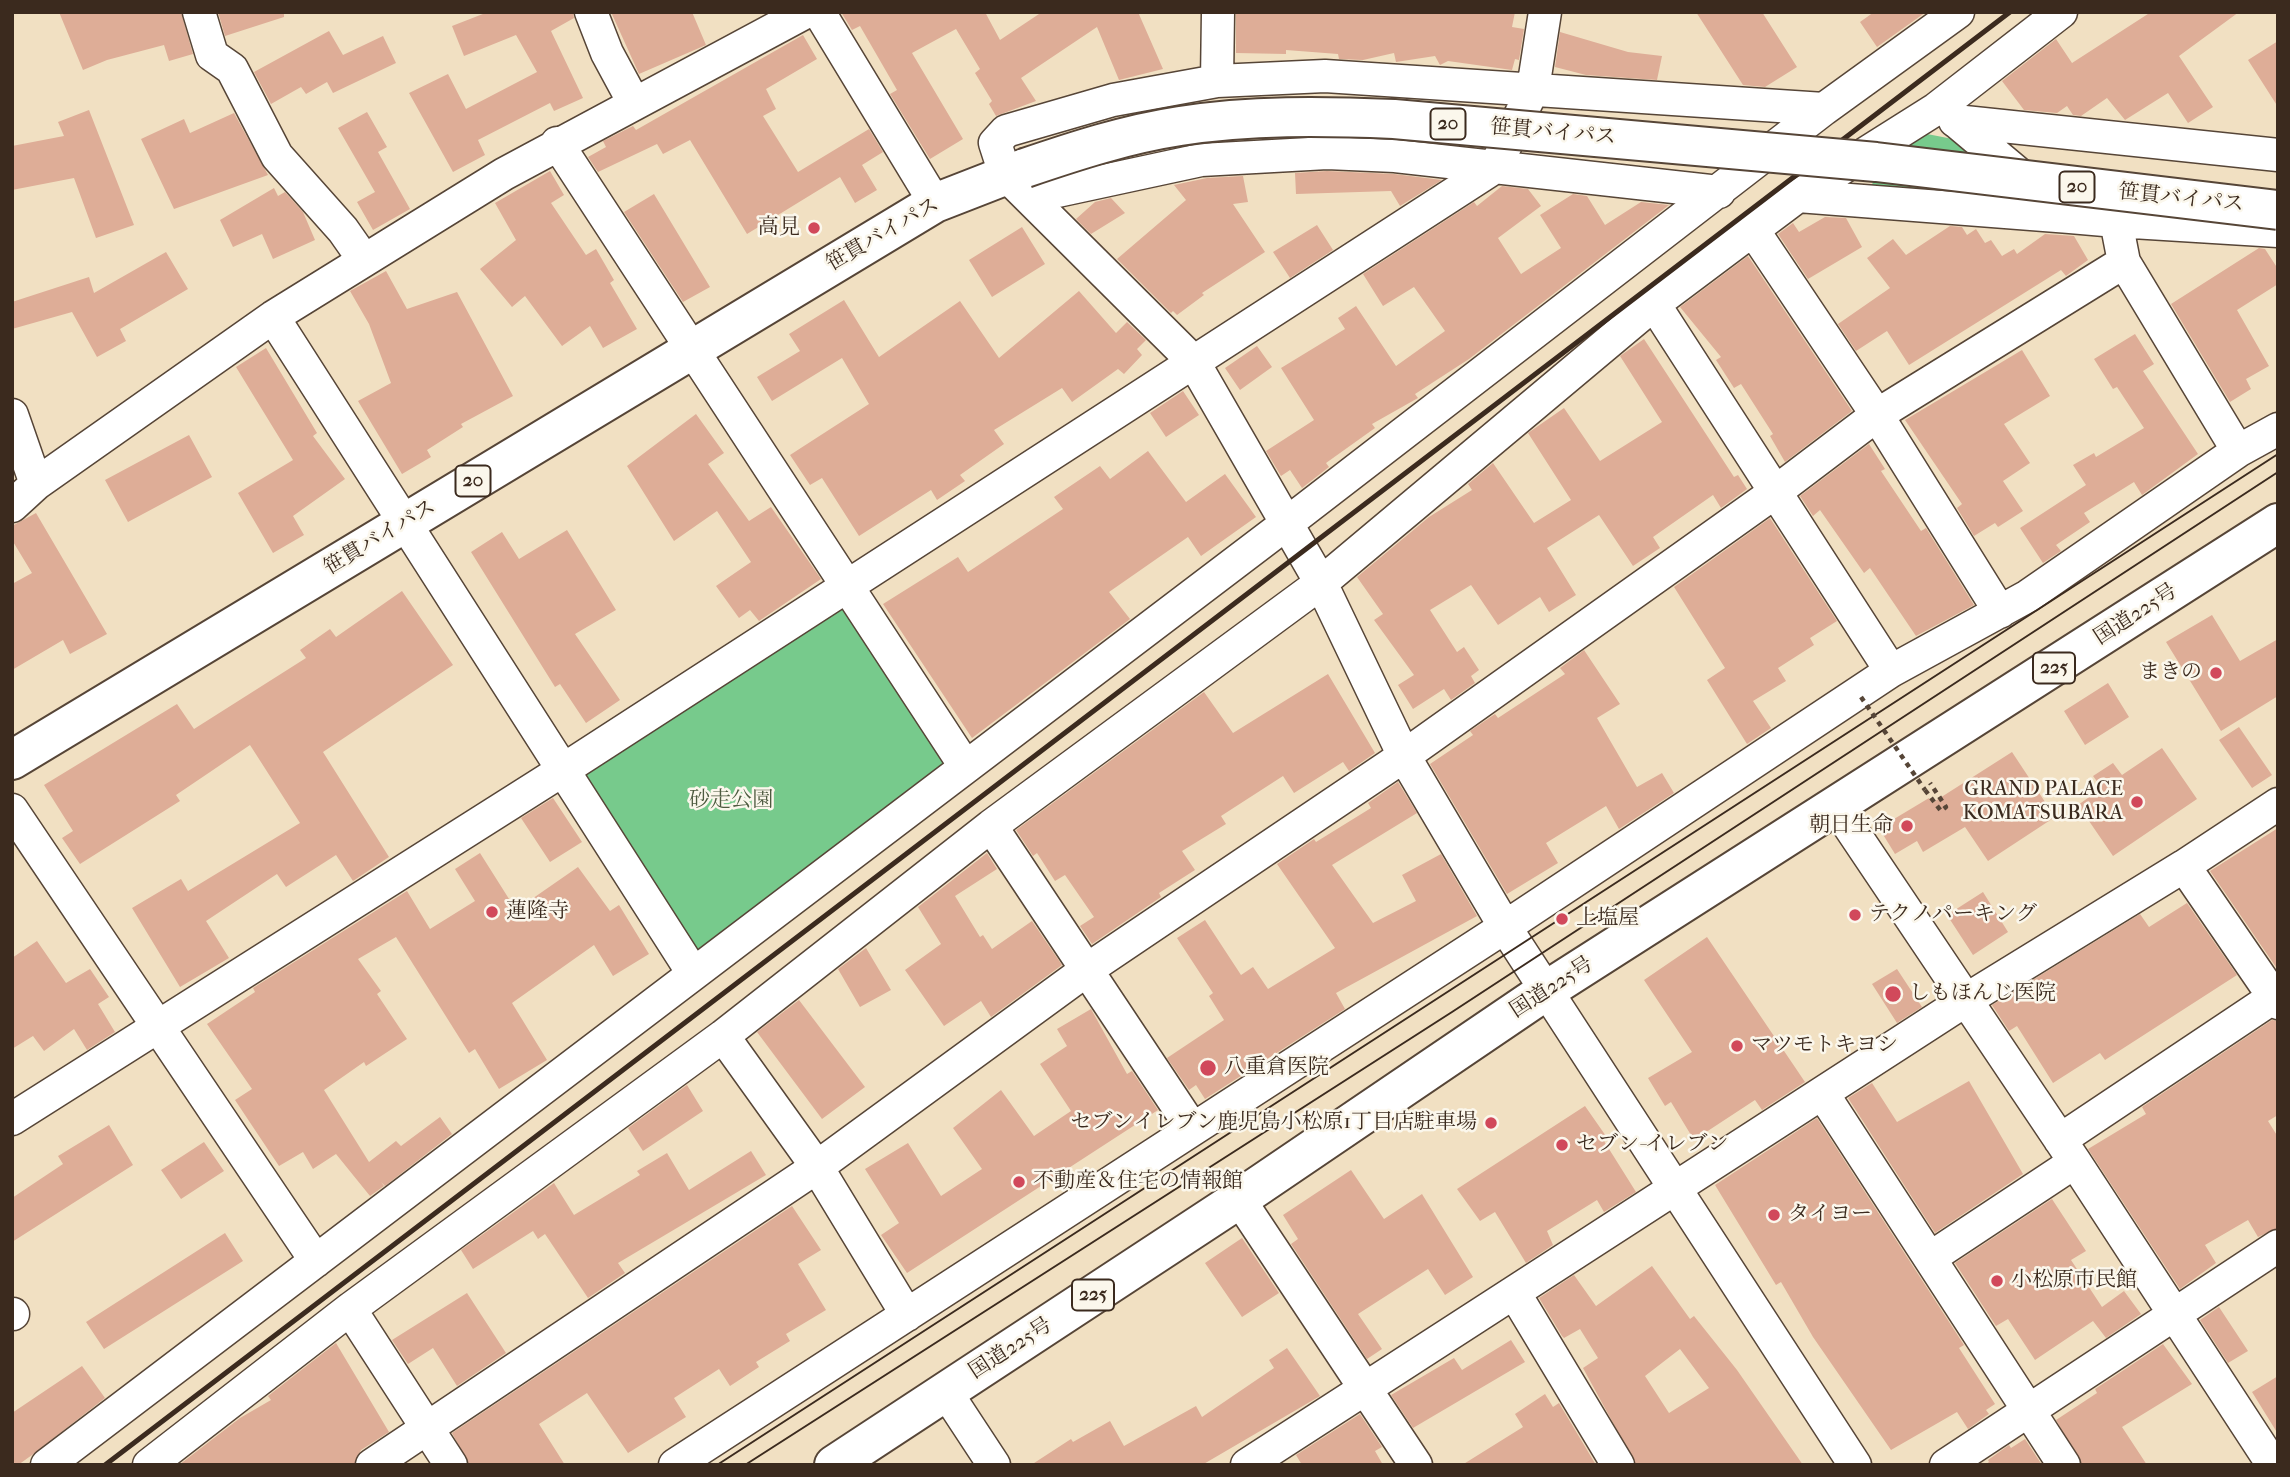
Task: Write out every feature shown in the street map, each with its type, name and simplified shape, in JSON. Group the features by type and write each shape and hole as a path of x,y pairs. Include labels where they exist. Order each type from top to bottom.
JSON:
{"main road":[{"name":"笹貫バイパス","path":"12,760 935,203 1015,171 1084,148 1178,126 1260,117 1394,119 1876,162 2278,210"},
{"name":"笹貫バイパス","path":"1876,162 2160,173 2278,185"},
{"name":"国道225号","path":"834,1465 1239,1199 1547,990 2276,529"}],"street":[{"path":"198,12 212,55 232,69 277,156 343,230 364,260"},
{"path":"591,12 607,53 634,103"},
{"path":"12,506 36,484 273,317 364,260 557,143 806,12"},
{"path":"820,12 935,203"},
{"path":"1217,81 1218,12"},
{"path":"12,1119 563,770 1495,167 1533,89 1545,12"},
{"path":"47,1465 1286,524 1824,109 1958,12"},
{"path":"149,1465 350,1309 723,1036 991,826 1321,583 1654,304 1798,197 1947,116 2061,12"},
{"path":"1824,109 1325,76 1217,81 1112,100 1006,131 995,143 1015,171 1193,361 1321,583 1404,756 1505,927 1855,1465"},
{"path":"1947,116 2278,155"},
{"path":"1947,116 2070,217"},
{"path":"557,143 965,766"},
{"path":"1015,171 1048,193 1201,160 1266,154 1395,156 1719,192"},
{"path":"1798,197 2278,231"},
{"path":"2116,221 2124,262 2238,451"},
{"path":"1753,230 1877,415 2000,612"},
{"path":"372,1465 817,1167 1088,969 1404,756 1774,494 1877,415 2124,262"},
{"path":"1654,304 1774,494 1891,671"},
{"path":"273,317 693,973"},
{"path":"12,415 36,484"},
{"path":"675,1465 1505,927 1891,671 2028,596 2238,451 2278,429"},
{"path":"1247,1465 1966,1000 2184,866 2278,804"},
{"path":"1836,808 2068,1151 2273,1465"},
{"path":"12,810 316,1261"},
{"path":"991,826 1192,1128"},
{"path":"1930,1258 2068,1151 2276,1000 2184,866"},
{"path":"723,1036 817,1167 907,1315"},
{"path":"1823,1094 2064,1465"},
{"path":"1239,1199 1416,1465"},
{"path":"1946,1465 2174,1312 2278,1246"},
{"path":"1515,1294 1618,1465"},
{"path":"350,1309 451,1465"},
{"path":"946,1392 994,1465"}],"path":[{"path":"1861,697 1941,811 1947,807 1930,782"}],"green space":[{"path":"1922,133 1963,141 2014,197 1871,185"},
{"name":"砂走公園","path":"831,608 852,611 948,758 945,772 710,951 695,948 585,780 590,766"}],"building":[{"path":"59,12 181,12 193,54 169,61 164,45 107,60 83,70"},
{"path":"218,12 284,12 284,17 225,36"},
{"path":"488,12 573,12 574,18 551,31 583,98 554,111 550,103 478,140 485,155 453,172 409,93 448,74 466,109 537,72 516,35 464,56 452,26"},
{"path":"611,12 692,12 706,45 639,74"},
{"path":"841,12 985,12 1000,40 1042,12 1138,12 1163,69 1119,80 1097,27 1021,78 1036,101 996,116 989,104 992,101 975,73 980,69 956,29 912,53 963,139 930,159 890,94 897,90 860,26 852,30"},
{"path":"1236,12 1515,12 1512,27 1524,29 1519,60 1515,59 1512,70 1448,61 1440,65 1435,56 1396,62 1394,53 1363,60 1339,59 1338,54 1286,50 1286,54 1236,53"},
{"path":"1696,12 1762,12 1797,67 1765,87 1743,85"},
{"path":"1874,12 1926,12 1877,47 1860,22"},
{"path":"2151,12 2239,12 2179,56 2213,107 2188,123 2168,93 2125,120 2107,98 2081,116 2073,115 2067,106 2057,113 2024,110 2002,81 2056,39 2072,63"},
{"path":"329,31 343,55 383,36 396,63 333,93 327,82 306,94 301,87 271,104 254,72"},
{"path":"1560,32 1628,52 1662,56 1657,80 1586,75 1555,67"},
{"path":"803,35 817,59 766,89 776,109 763,116 798,172 869,129 883,152 862,165 877,190 855,203 840,177 747,234 690,140 663,154 657,144 598,172 588,157 606,147 603,141 633,126 636,130"},
{"path":"2278,41 2278,107 2248,60"},
{"path":"89,110 134,225 96,238 74,178 12,190 12,146 64,136 58,122"},
{"path":"367,112 387,147 378,152 410,209 373,230 357,202 375,192 338,128"},
{"path":"234,113 268,175 174,209 141,139 184,119 190,133"},
{"path":"550,171 564,195 551,203 586,255 596,249 614,280 610,283 637,329 603,348 590,326 562,346 525,296 512,307 480,269 516,240 495,203"},
{"path":"1327,171 1394,174 1442,180 1400,206 1391,191 1296,194 1295,173"},
{"path":"1243,176 1248,202 1233,204 1265,252 1202,293 1204,295 1177,315 1173,311 1171,313 1117,259 1186,200 1174,185 1207,178"},
{"path":"1502,186 1528,189 1541,206 1498,238 1521,274 1561,248 1540,215 1573,194 1587,196 1605,225 1641,202 1669,205 1469,359 1415,394 1418,398 1372,424 1375,428 1326,463 1329,467 1302,488 1290,470 1281,476 1266,451 1314,420 1281,368 1345,329 1338,318 1356,306 1396,366 1445,331 1414,287 1383,306 1363,274 1474,202 1477,206"},
{"path":"274,188 278,196 285,192 303,212 315,240 273,259 262,234 233,247 220,220"},
{"path":"654,194 710,287 683,302 624,212"},
{"path":"1111,198 1125,213 1091,234 1076,219 1095,202"},
{"path":"1825,217 1846,218 1862,247 1808,279 1778,234 1793,223 1799,232"},
{"path":"1317,225 1333,250 1290,278 1273,252"},
{"path":"1950,226 1962,227 1967,235 1976,229 1985,243 1991,240 2002,256 2014,249 2017,254 2045,234 2074,236 2088,260 2066,276 2061,270 1909,365 1887,331 1856,351 1838,324 1890,288 1867,258 1893,239 1906,255"},
{"path":"1022,227 1045,264 992,297 969,260"},
{"path":"2259,248 2265,249 2278,269 2278,284 2237,310 2269,366 2246,379 2251,389 2230,402 2171,304"},
{"path":"166,252 188,289 120,329 126,341 97,357 72,312 12,329 12,302 89,277 94,293"},
{"path":"1748,256 1852,411 1785,462 1770,436 1773,434 1741,384 1734,388 1716,360 1721,357 1680,307"},
{"path":"386,271 407,309 457,292 513,396 461,424 463,427 427,450 431,457 402,474 358,401 391,383 369,324 350,291"},
{"path":"1079,291 1116,333 1127,322 1146,340 1137,349 1142,355 1124,374 1118,369 1072,402 1062,388 994,430 1004,444 960,475 965,481 937,500 931,490 859,536 822,478 810,485 790,455 869,404 842,358 772,401 757,377 800,351 789,334 844,300 879,357 960,301 999,358"},
{"path":"2135,334 2154,364 2143,371 2198,454 2142,495 2134,482 2084,513 2090,522 2056,545 2061,551 2043,563 2020,528 2086,485 2073,465 2094,453 2096,457 2144,428 2117,387 2113,389 2094,359"},
{"path":"1644,339 1734,477 1738,475 1747,489 1721,508 1713,495 1653,537 1660,548 1633,566 1599,515 1547,548 1576,595 1549,612 1540,597 1498,625 1471,585 1430,610 1457,652 1464,647 1479,670 1471,676 1475,683 1451,700 1444,689 1413,709 1398,685 1414,675 1374,620 1383,614 1357,577 1429,517 1472,490 1468,484 1493,463 1534,523 1571,500 1528,433 1564,408 1600,461 1662,422 1620,356"},
{"path":"1257,346 1272,367 1240,390 1225,368"},
{"path":"266,348 317,433 313,436 345,479 293,516 304,535 273,553 238,493 293,460 236,367"},
{"path":"2022,350 2050,396 2004,424 2030,463 2003,481 2023,511 1998,527 1995,523 1974,536 1957,508 1962,504 1905,420"},
{"path":"1183,391 1199,415 1166,437 1150,413"},
{"path":"696,414 724,453 708,464 749,521 771,507 821,579 759,621 750,610 739,618 716,586 751,562 717,511 674,541 627,466"},
{"path":"189,435 212,477 128,522 105,480"},
{"path":"1869,444 1885,469 1881,471 1921,531 1926,528 1974,605 1916,636 1870,568 1864,573 1820,510 1813,516 1800,496"},
{"path":"1148,451 1186,502 1225,474 1256,517 1201,556 1188,537 1109,592 1130,619 972,738 883,604 958,557 968,572 1063,509 1054,497 1100,466 1110,479"},
{"path":"36,513 107,634 70,654 63,640 12,670 12,584 32,573 12,540 12,526"},
{"path":"1770,518 1837,621 1810,638 1814,645 1778,668 1786,681 1753,701 1771,728 1747,744 1707,680 1725,668 1674,587"},
{"path":"567,530 616,610 575,634 620,700 586,723 560,684 555,687 471,552 502,532 519,559"},
{"path":"402,591 453,665 323,752 389,857 353,881 336,855 286,887 277,874 206,921 229,958 180,987 132,908 181,879 188,891 300,823 250,745 176,795 180,801 80,864 62,838 73,831 44,785 177,704 194,729 306,658 300,650 330,629 336,637"},
{"name":"まきの","path":"2212,615 2240,661 2278,639 2278,696 2221,731 2166,642"},
{"path":"1584,650 1620,704 1597,718 1637,787 1662,773 1674,793 1619,829 1606,806 1546,843 1558,863 1507,894 1430,764 1473,735 1470,731 1495,714 1498,718 1565,674 1560,668"},
{"path":"1328,674 1375,753 1349,771 1343,762 1294,793 1283,776 1221,816 1226,824 1182,851 1195,870 1159,893 1161,897 1092,944 1080,926 1094,917 1065,875 1055,881 1037,853 1033,856 1016,830 1204,692 1233,733"},
{"path":"2108,683 2129,717 2085,745 2064,711"},
{"path":"2239,727 2272,775 2252,788 2219,740"},
{"name":"GRAND PALACE KOMATSUBARA","path":"2162,748 2197,799 2113,856 2078,805 2102,788 2093,776 2113,763 2122,775"},
{"path":"2012,752 2055,817 1988,861 1965,827 1923,852 1917,841 1895,854 1879,828 1929,798 1932,803"},
{"path":"1398,782 1417,813 1332,865 1373,923 1416,901 1402,875 1441,854 1477,916 1336,993 1345,1009 1205,1099 1196,1085 1189,1090 1167,1058 1224,1020 1209,996 1213,993 1177,938 1205,920 1241,975 1253,967 1268,989 1335,948 1277,864 1314,839 1316,842 1371,808 1368,803"},
{"path":"553,798 582,842 550,862 521,818"},
{"path":"2278,828 2278,970 2210,871"},
{"path":"480,853 516,910 578,867 610,911 619,905 649,954 613,976 594,945 512,1003 547,1060 499,1089 475,1049 469,1053 396,937 358,959 381,991 377,994 407,1039 366,1066 364,1062 324,1090 369,1162 396,1141 401,1146 440,1117 452,1134 385,1186 381,1182 384,1186 370,1196 336,1154 313,1169 303,1152 279,1166 235,1100 252,1089 207,1024 255,992 253,988 407,891 430,929 475,901 455,869"},
{"path":"987,853 997,869 955,896 980,937 983,935 992,949 1032,921 1062,965 991,1017 981,1001 944,1026 905,970 941,944 918,907"},
{"path":"1983,892 2008,932 1973,955 1947,915"},
{"path":"2187,903 2237,975 2105,1060 2100,1053 2053,1083 2017,1026 2009,1031 1992,1005 2140,914 2149,927"},
{"path":"1707,937 1805,1082 1762,1110 1755,1100 1694,1140 1671,1102 1665,1106 1648,1078 1692,1052 1644,980"},
{"path":"37,941 66,983 90,969 109,997 98,1004 115,1032 87,1050 74,1029 44,1051 33,1036 12,1049 12,958"},
{"path":"866,948 891,990 860,1007 838,969"},
{"path":"1897,969 1922,1007 1897,1023 1872,984"},
{"path":"799,1000 865,1087 822,1119 757,1032"},
{"path":"1091,1009 1127,1074 1132,1071 1158,1110 907,1273 881,1235 899,1223 865,1169 908,1143 941,1196 982,1169 953,1128 1001,1090 1034,1136 1071,1111 1040,1064 1067,1046 1057,1029"},
{"path":"2272,1020 2278,1021 2278,1115 2268,1121 2278,1137 2278,1228 2258,1237 2248,1220 2205,1245 2216,1263 2180,1289 2088,1149 2146,1114 2142,1107"},
{"path":"1969,1081 2023,1174 1935,1233 1848,1098 1872,1083 1897,1122"},
{"path":"687,1085 703,1111 643,1151 628,1128"},
{"path":"1585,1106 1608,1139 1604,1141 1636,1192 1604,1212 1597,1200 1547,1231 1553,1245 1526,1263 1495,1212 1480,1221 1457,1189"},
{"path":"1817,1118 1964,1345 1959,1348 1995,1404 1986,1410 1989,1414 1968,1429 1957,1412 1891,1450 1813,1337 1781,1282 1776,1285 1715,1185"},
{"path":"109,1125 133,1165 12,1242 12,1198 63,1164 58,1156"},
{"path":"204,1142 224,1171 181,1199 161,1170"},
{"path":"751,1151 766,1175 618,1263 625,1273 588,1298 545,1234 538,1239 533,1231 473,1269 461,1250 554,1183 574,1215 640,1175 637,1171 667,1153 689,1190"},
{"path":"1351,1170 1384,1219 1422,1194 1473,1277 1445,1295 1428,1269 1358,1314 1382,1349 1367,1359 1291,1244 1298,1239 1283,1215"},
{"path":"2052,1199 2086,1251 2071,1260 2102,1307 2124,1291 2141,1314 2106,1338 2093,1321 2035,1360 2008,1319 1996,1326 1955,1263"},
{"path":"792,1206 821,1250 798,1264 826,1310 786,1334 790,1341 756,1362 759,1367 730,1386 719,1369 674,1398 686,1417 628,1453 587,1393 539,1424 565,1465 469,1465 452,1433"},
{"path":"225,1233 243,1261 104,1349 86,1322"},
{"path":"1242,1238 1279,1293 1242,1317 1205,1263"},
{"path":"1652,1266 1690,1319 1694,1316 1737,1370 1803,1465 1636,1465 1583,1368 1598,1358 1580,1329 1564,1338 1562,1336 1539,1298 1574,1275 1596,1306","holes":["1680,1349 1709,1388 1669,1413 1645,1376"]},
{"path":"467,1293 506,1353 457,1386 433,1348 408,1364 392,1340"},
{"path":"2219,1307 2248,1351 2228,1363 2200,1320"},
{"path":"1511,1340 1525,1362 1413,1428 1391,1395 1454,1358 1462,1370"},
{"path":"336,1343 389,1432 361,1450 354,1465 179,1465 240,1418 271,1400 268,1396"},
{"path":"2163,1344 2192,1384 2122,1427 2147,1465 2082,1465 2056,1420 2097,1393 2095,1389"},
{"path":"1287,1348 1320,1396 1202,1465 1031,1465 1071,1439 1073,1442 1110,1421 1124,1446 1196,1406 1202,1417 1274,1368 1269,1360"},
{"path":"82,1366 105,1398 32,1455 18,1465 12,1465 12,1413"},
{"path":"2278,1376 2278,1434 2252,1392"},
{"path":"1545,1394 1553,1407 1559,1403 1596,1465 1462,1465 1523,1427 1515,1414"},
{"path":"1360,1414 1382,1447 1375,1451 1383,1465 1302,1465 1296,1455"},
{"path":"2025,1439 2042,1465 1985,1465 2009,1445 2011,1448"}],"tram line":[{"path":"717,1465 2278,454"},
{"path":"745,1465 1452,1012 2278,472"}],"railway":[{"path":"105,1465 2010,12"}],"place":[{"name":"高見","path":"814,228"},
{"name":"まきの","path":"2216,673"},
{"name":"GRAND PALACE KOMATSUBARA","path":"2137,802"},
{"name":"朝日生命","path":"1907,826"},
{"name":"蓮隆寺","path":"492,912"},
{"name":"テクノパーキング","path":"1855,915"},
{"name":"上塩屋","path":"1562,919"},
{"name":"しもほんじ医院","path":"1893,994"},
{"name":"マツモトキヨシ","path":"1737,1046"},
{"name":"八重倉医院","path":"1208,1068"},
{"name":"セブンイレブン鹿児島小松原1丁目店駐車場","path":"1491,1123"},
{"name":"セブン-イレブン","path":"1562,1145"},
{"name":"不動産＆住宅の情報館","path":"1019,1182"},
{"name":"タイヨー","path":"1774,1215"},
{"name":"小松原市民館","path":"1997,1281"}]}
